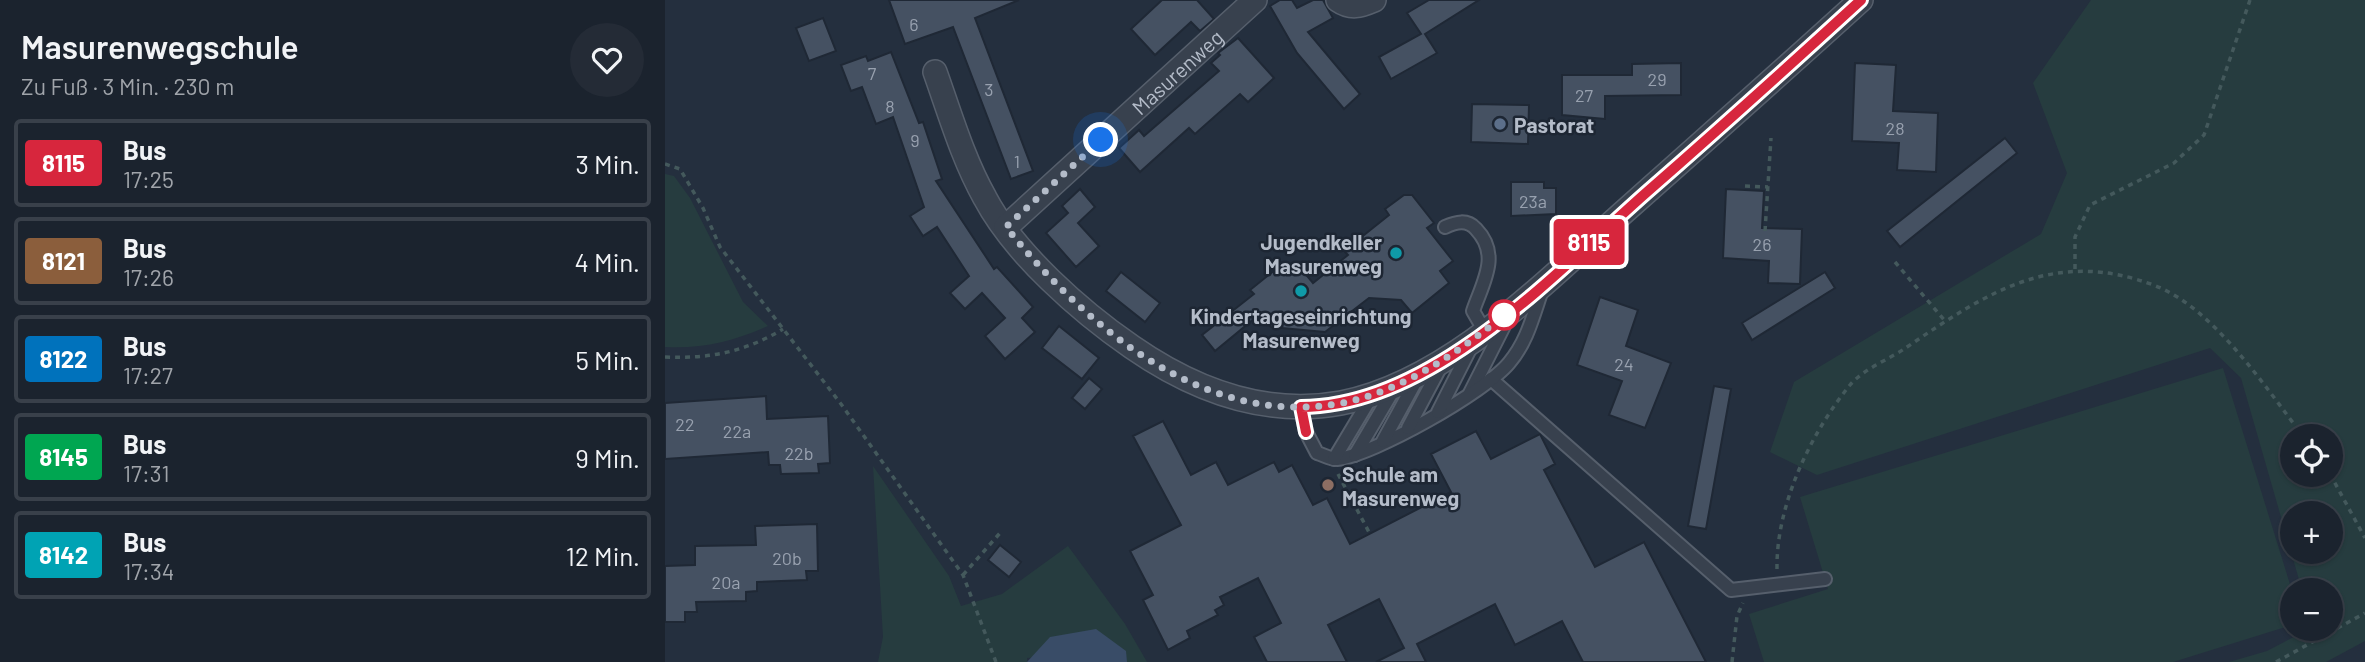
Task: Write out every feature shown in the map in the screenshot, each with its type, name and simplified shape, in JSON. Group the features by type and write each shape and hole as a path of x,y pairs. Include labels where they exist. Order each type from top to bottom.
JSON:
{"street":[{"name":"Masurenweg","path":"1006,227 1255,0"},
{"path":"1338,0 1348,6 1360,6 1374,0"},
{"path":"935,72 986,201 1064,293 1161,367 1191,384 1231,399 1301,407 1344,402 1396,385 1445,358 1480,334 1544,283 1861,0"}],"lane":[{"path":"1438,412 1480,334 1473,311 1489,264 1490,253 1485,238 1472,225 1459,221 1445,227"},
{"path":"1335,465 1468,397 1491,379 1519,350 1528,333 1544,283"},
{"path":"1468,397 1513,308"},
{"path":"1408,429 1445,358"},
{"path":"1383,441 1420,373"},
{"path":"1491,379 1731,590 1825,579"},
{"path":"1355,455 1396,385"},
{"path":"1335,465 1373,394"},
{"path":"1301,407 1306,432 1317,453 1335,465"}],"path":[{"path":"2075,270 2075,237 2090,205 2173,163 2204,135 2250,0"},
{"path":"1765,231 1771,138"},
{"path":"665,163 680,169 720,247 783,328 963,575 996,662"},
{"path":"1745,186 1768,187"},
{"path":"1895,262 1945,321"},
{"path":"1777,585 1776,547 1787,504 1813,441 1851,383 1945,321 2033,277 2075,270 2127,277 2158,287 2194,310 2273,393 2295,424"},
{"path":"665,357 691,358 725,354 753,345 783,328"},
{"path":"1335,465 1370,534"},
{"path":"2337,487 2365,538"},
{"path":"963,575 1000,533"},
{"path":"1733,662 1737,616 1749,589"},
{"path":"2276,662 2365,613"}],"green space":[{"path":"2091,0 2365,0 2365,641 2326,662 2229,662 2267,651 2286,641 2343,641 2343,578 2299,578 2295,564 2343,564 2343,501 2280,501 2280,514 2241,378 2210,348 1817,475 1770,452 1794,382 2041,234 2067,173 2033,83"},
{"path":"665,174 674,176 690,198 743,302 768,326 718,343 665,347"},
{"path":"2223,368 2280,552 2280,564 2284,564 2288,578 2280,578 2280,629 2173,662 1764,662 1749,614 1828,589 1800,497"},
{"path":"873,466 949,576 961,606 1002,594 1068,546 1125,624 1147,662 1127,662 1125,651 1027,658 1027,662 878,662 883,637"}],"water":[{"path":"1096,629 1126,651 1127,662 1027,662 1050,637"}],"building":[{"path":"889,0 1019,0 975,18 1033,171 1011,179 953,27 905,44"},
{"path":"1162,0 1197,0 1214,19 1200,31 1191,22 1155,55 1131,29"},
{"path":"1280,0 1292,0 1297,8 1313,0 1323,0 1333,18 1308,32 1360,94 1344,109 1297,53 1270,6"},
{"path":"1429,0 1479,0 1425,34 1437,53 1391,79 1379,57 1421,34 1407,13"},
{"path":"823,18 836,51 809,61 796,28"},
{"path":"1238,38 1274,78 1248,102 1240,94 1195,134 1189,128 1140,172 1119,148 1139,130 1144,136 1219,71 1211,63 1220,55 1218,53"},
{"path":"891,52 919,123 923,122 942,179 936,181 994,269 997,267 1033,307 1022,318 1035,332 1005,359 985,336 1005,318 982,293 965,309 950,293 969,276 937,227 923,236 910,216 924,207 893,117 876,124 862,87 851,91 841,65 866,56 868,61"},
{"path":"1681,63 1681,95 1605,96 1605,119 1562,115 1562,75 1632,75 1632,64"},
{"path":"1855,63 1896,65 1893,111 1938,113 1936,172 1897,170 1899,143 1852,141"},
{"name":"Pastorat","path":"1472,104 1529,105 1528,144 1471,142"},
{"path":"2005,138 2017,153 1900,247 1887,231"},
{"path":"1511,182 1544,182 1544,188 1556,188 1556,214 1511,216"},
{"path":"1080,189 1095,207 1078,223 1099,246 1076,267 1046,233 1068,213 1062,206"},
{"path":"1726,189 1764,191 1762,228 1802,229 1800,284 1768,283 1769,261 1723,258"},
{"path":"1404,195 1412,195 1434,223 1427,228 1453,261 1440,271 1449,283 1412,313 1401,300 1369,298 1325,332 1271,327 1260,314 1215,351 1202,335 1254,294 1250,290 1281,265 1299,266 1313,283 1348,255 1344,251 1389,215 1385,209"},
{"path":"1121,272 1160,303 1145,322 1106,291"},
{"path":"1825,272 1835,288 1752,340 1742,323"},
{"path":"1600,297 1638,310 1626,346 1671,363 1645,428 1609,415 1622,381 1577,365"},
{"path":"1059,326 1099,358 1082,379 1042,348"},
{"path":"1089,378 1102,389 1085,409 1072,398"},
{"path":"1714,386 1731,389 1706,529 1688,526"},
{"path":"766,396 767,419 828,416 830,463 818,464 819,473 781,474 780,465 769,465 768,452 665,459 665,403"},
{"path":"1163,421 1191,475 1216,462 1228,485 1274,462 1279,472 1292,465 1313,505 1327,498 1350,544 1451,492 1431,454 1476,431 1491,459 1540,434 1555,464 1544,470 1595,567 1644,542 1706,662 1583,662 1562,621 1515,645 1495,604 1417,644 1426,662 1376,662 1404,648 1379,599 1328,625 1347,662 1267,662 1254,637 1281,623 1258,578 1220,597 1224,605 1215,610 1218,615 1187,631 1190,638 1168,650 1143,600 1153,595 1130,551 1181,525 1133,436"},
{"path":"817,524 818,571 806,571 807,580 757,582 757,591 746,592 746,601 696,602 697,612 685,612 685,622 665,622 665,566 695,565 695,546 756,545 755,526"},
{"path":"1000,545 1021,562 1009,577 988,560"}],"bus line":[{"name":"8115","path":"1306,432 1301,407 1344,402 1396,385 1476,337 1544,283 1861,0"}],"place":[{"name":"Pastorat","path":"1500,124"},
{"name":"Jugendkeller Masurenweg","path":"1396,253"},
{"name":"Kindertageseinrichtung Masurenweg","path":"1301,291"},
{"name":"Schule am Masurenweg","path":"1328,485"}],"route":[{"path":"1101,140 1006,227 1064,293 1121,340 1191,384 1231,399 1267,404 1314,407 1344,402 1373,394 1420,373 1476,337 1504,315"}]}
